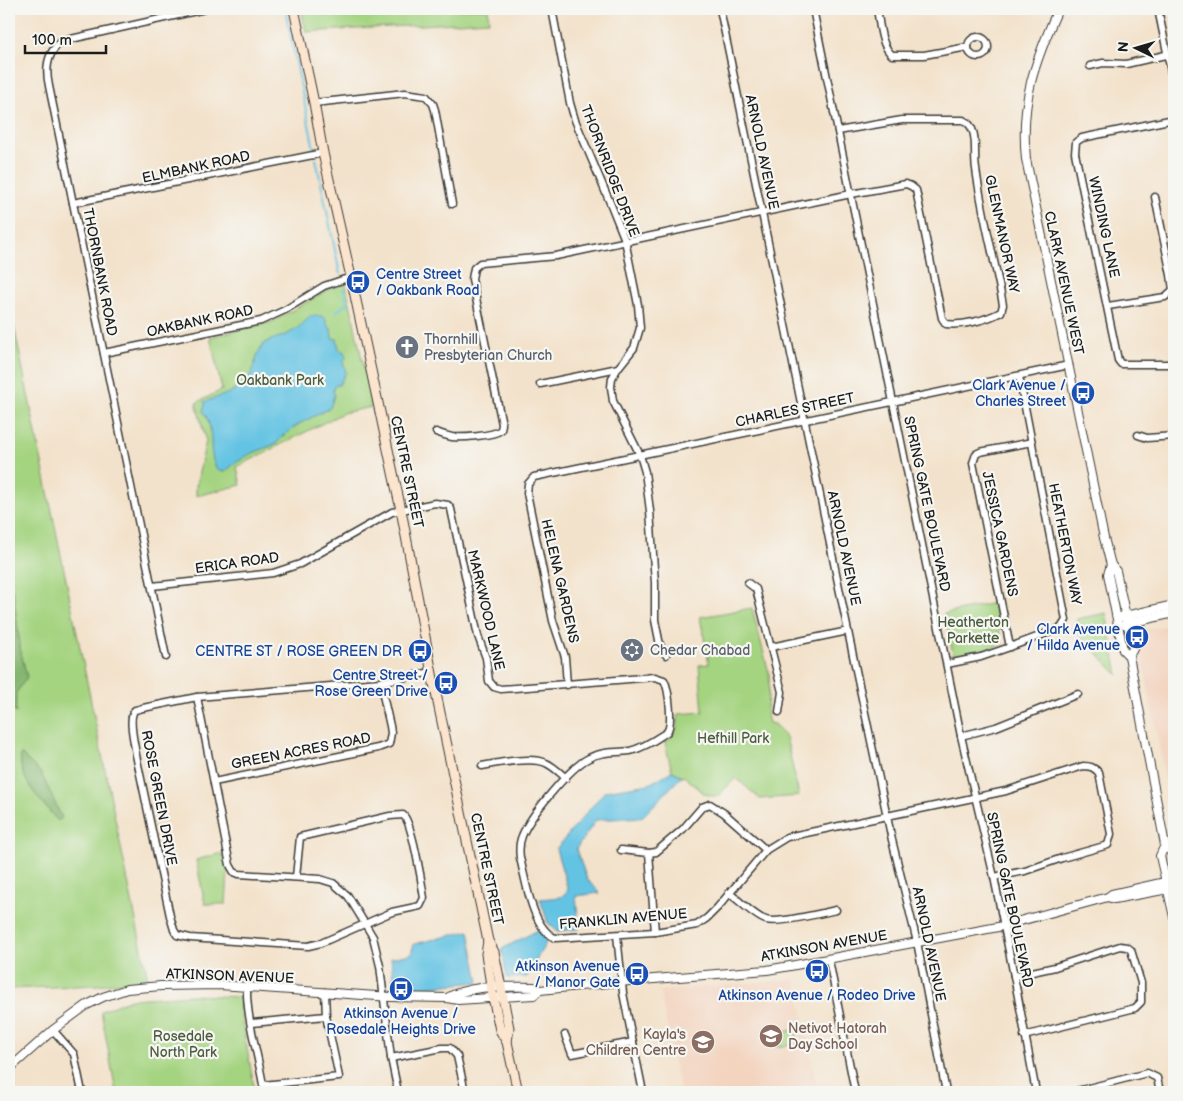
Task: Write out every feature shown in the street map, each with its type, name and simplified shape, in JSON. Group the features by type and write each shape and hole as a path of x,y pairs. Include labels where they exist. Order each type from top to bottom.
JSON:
{"main road":[{"name":"CENTRE STREET","path":"294,9 323,153 352,277 401,510 432,672 488,941 486,954 497,992 500,1030 507,1042 518,1092"}],"street":[{"name":"THORNBANK ROAD","path":"166,657 47,77 47,67 51,52 62,41 205,9"},
{"name":"THORNRIDGE DRIVE","path":"552,9 570,103 575,120 625,240 638,305 640,328 634,348 618,368 612,378 611,386 618,412 640,455 644,472 650,511 655,583 655,620 660,645 666,655"},
{"name":"ARNOLD AVENUE","path":"720,9 887,816 917,942 946,1092"},
{"name":"SPRING GATE BOULEVARD","path":"813,9 961,736 994,877 1036,1092"},
{"path":"877,9 884,44 892,54 924,55 968,47"},
{"name":"CLARK AVENUE WEST","path":"1058,9 1039,51 1030,82 1023,134 1028,168 1111,565 1116,571 1133,649 1129,656"},
{"path":"1158,9 1171,54 1174,86"},
{"path":"1090,66 1126,64 1171,54"},
{"path":"314,103 405,93 426,96 433,104 435,110 452,204"},
{"name":"WINDING LANE","path":"1174,119 1082,138 1076,142 1076,154 1118,360 1121,364 1174,364"},
{"name":"GLENMANOR WAY","path":"838,131 902,120 963,120 971,126 974,131 976,169 1003,305 1001,312 993,316 953,325 945,323 942,318 918,198 916,190 911,186 906,184 851,194"},
{"name":"ELMBANK ROAD","path":"73,204 323,153"},
{"path":"436,432 450,437 493,434 500,430 502,424 472,279 476,265 480,263 556,256 851,194"},
{"path":"1108,306 1165,297 1173,290 1155,197"},
{"name":"OAKBANK ROAD","path":"104,353 261,321 285,310 324,286 352,277"},
{"name":"CHARLES STREET","path":"528,484 534,478 543,475 1069,365"},
{"path":"540,384 618,368"},
{"name":"HEATHERTON WAY","path":"947,664 1010,647 1061,628 1067,616 1019,376"},
{"path":"1138,435 1147,438 1174,436"},
{"name":"JESSICA GARDENS","path":"1010,647 973,463 976,454 980,452 1032,442"},
{"name":"HELENA GARDENS","path":"528,484 527,493 547,593 556,632 565,657 567,685"},
{"name":"MARKWOOD LANE","path":"401,510 435,503 448,505 452,509 478,636 486,658 489,681 492,686 501,689 656,677 664,680"},
{"name":"ERICA ROAD","path":"152,586 274,573 300,564 392,512 401,510"},
{"name":"CLARK AVENUE WEST","path":"1111,565 1108,574 1123,650 1129,656 1165,845 1172,853 1174,866"},
{"path":"748,582 756,589 782,692 778,712"},
{"path":"1127,620 1174,605"},
{"path":"1117,621 1174,613"},
{"path":"771,647 848,631"},
{"name":"ROSE GREEN DRIVE","path":"365,924 321,943 308,946 190,938 177,935 170,916 136,755 131,721 132,715 136,710 197,697 380,682 432,672"},
{"name":"FRANKLIN AVENUE","path":"664,680 668,690 670,730 635,749 602,753 579,764 528,824 520,843 520,858 536,917 541,927 555,938 655,932 697,925 718,907 766,850 787,837 1012,790 1083,766 1091,766 1099,773 1111,834 1108,845 1025,871 994,877"},
{"name":"GREEN ACRES ROAD","path":"214,782 378,748 389,744 390,726 380,682"},
{"path":"961,736 996,727 1078,694"},
{"path":"197,697 230,866 234,872 239,874 296,876 320,879 333,883 348,896 373,937 377,949 391,1058 398,1092"},
{"path":"482,766 521,761 541,761 566,778"},
{"path":"621,850 656,852 683,829 702,807 710,804 718,807 766,850"},
{"path":"296,876 300,837 398,814 406,817 421,882 423,902 420,906 392,912 365,924"},
{"name":"CLARK AVENUE WEST","path":"1165,845 1160,856 1170,885 1174,917"},
{"path":"650,853 655,932"},
{"name":"ATKINSON AVENUE","path":"9,1069 54,1030 87,1005 127,989 181,986 247,987 383,996 447,998 459,991 534,994 540,990 767,970 829,960 1004,926 1108,897 1114,900 1170,885"},
{"path":"729,893 761,918 770,921 836,910"},
{"path":"618,935 622,982 632,1042 644,1092"},
{"path":"1014,976 1055,967 1120,946 1131,950 1140,983 1141,1002 1135,1008 1024,1036"},
{"path":"829,960 855,1092"},
{"path":"247,987 248,1013 252,1024 263,1085 339,1078 326,1016 325,992"},
{"path":"252,1024 326,1016"},
{"path":"54,1030 74,1054 82,1092"},
{"path":"565,1035 572,1054 632,1042"},
{"path":"391,1058 450,1048 457,1056 465,1092"},
{"path":"1073,1092 1147,1074 1157,1078 1160,1092"}],"shaded area":[{"path":"1174,624 1174,795 1169,797 1137,631"},
{"path":"796,979 817,1087 789,1092 680,1092 660,991"}],"green space":[{"path":"301,9 488,9 489,21 306,32"},
{"name":"Oakbank Park","path":"346,284 372,407 343,413 237,467 241,485 196,496 196,486 206,441 196,403 222,390 210,337 272,322 331,288"},
{"path":"9,302 148,979 98,985 9,989"},
{"path":"9,590 13,591 21,653 27,677 16,693 16,713 9,702"},
{"name":"Heatherton Parkette","path":"994,603 1002,644 980,652 954,658 944,614"},
{"name":"Hefhill Park","path":"752,608 769,673 767,711 769,723 774,724 786,737 799,796 760,799 736,778 717,797 705,794 685,777 672,771 665,743 676,730 678,714 703,712 699,665 709,664 700,617"},
{"path":"1106,613 1118,675 1074,629 1077,619"},
{"path":"21,754 41,773 62,818 58,821 32,790 27,781 21,763"},
{"path":"222,853 228,872 226,904 205,904 196,860"},
{"name":"Rosedale North Park","path":"193,995 241,997 240,1010 255,1092 116,1092 101,1011 131,999"},
{"path":"796,1030 798,1044 776,1047 774,1033"}],"water":[{"path":"310,316 322,316 325,318 331,329 332,338 337,339 339,349 344,352 346,357 343,362 346,372 339,385 333,388 334,396 330,408 299,424 276,444 250,454 225,472 219,471 213,458 209,426 203,411 204,402 229,393 241,386 250,376 259,351 264,344 286,335"},
{"path":"672,771 682,776 642,817 596,820 576,849 587,879 600,893 576,896 579,929 557,931 548,923 540,899 561,897 568,890 556,849 605,791 649,784"},
{"path":"538,930 548,939 527,977 507,978 502,949"},
{"path":"469,931 479,982 422,987 394,986 391,958 411,954 414,944"}],"waterway":[{"path":"285,9 314,149"},
{"path":"316,159 340,274"},
{"path":"336,312 347,303 343,288"}],"place":[{"name":"Centre Street / Oakbank Road","path":"358,282"},
{"name":"Thornhill Presbyterian Church","path":"407,347"},
{"name":"Clark Avenue / Charles Street","path":"1083,393"},
{"name":"Clark Avenue / Hilda Avenue","path":"1137,637"},
{"name":"Chedar Chabad","path":"632,650"},
{"name":"CENTRE ST / ROSE GREEN DR","path":"420,651"},
{"name":"Centre Street / Rose Green Drive","path":"446,683"},
{"name":"Atkinson Avenue / Rodeo Drive","path":"817,971"},
{"name":"Atkinson Avenue / Manor Gate","path":"637,974"},
{"name":"Atkinson Avenue / Rosedale Heights Drive","path":"401,989"},
{"name":"Netivot Hatorah Day School","path":"771,1036"},
{"name":"Kayla's Children Centre","path":"703,1042"}]}
